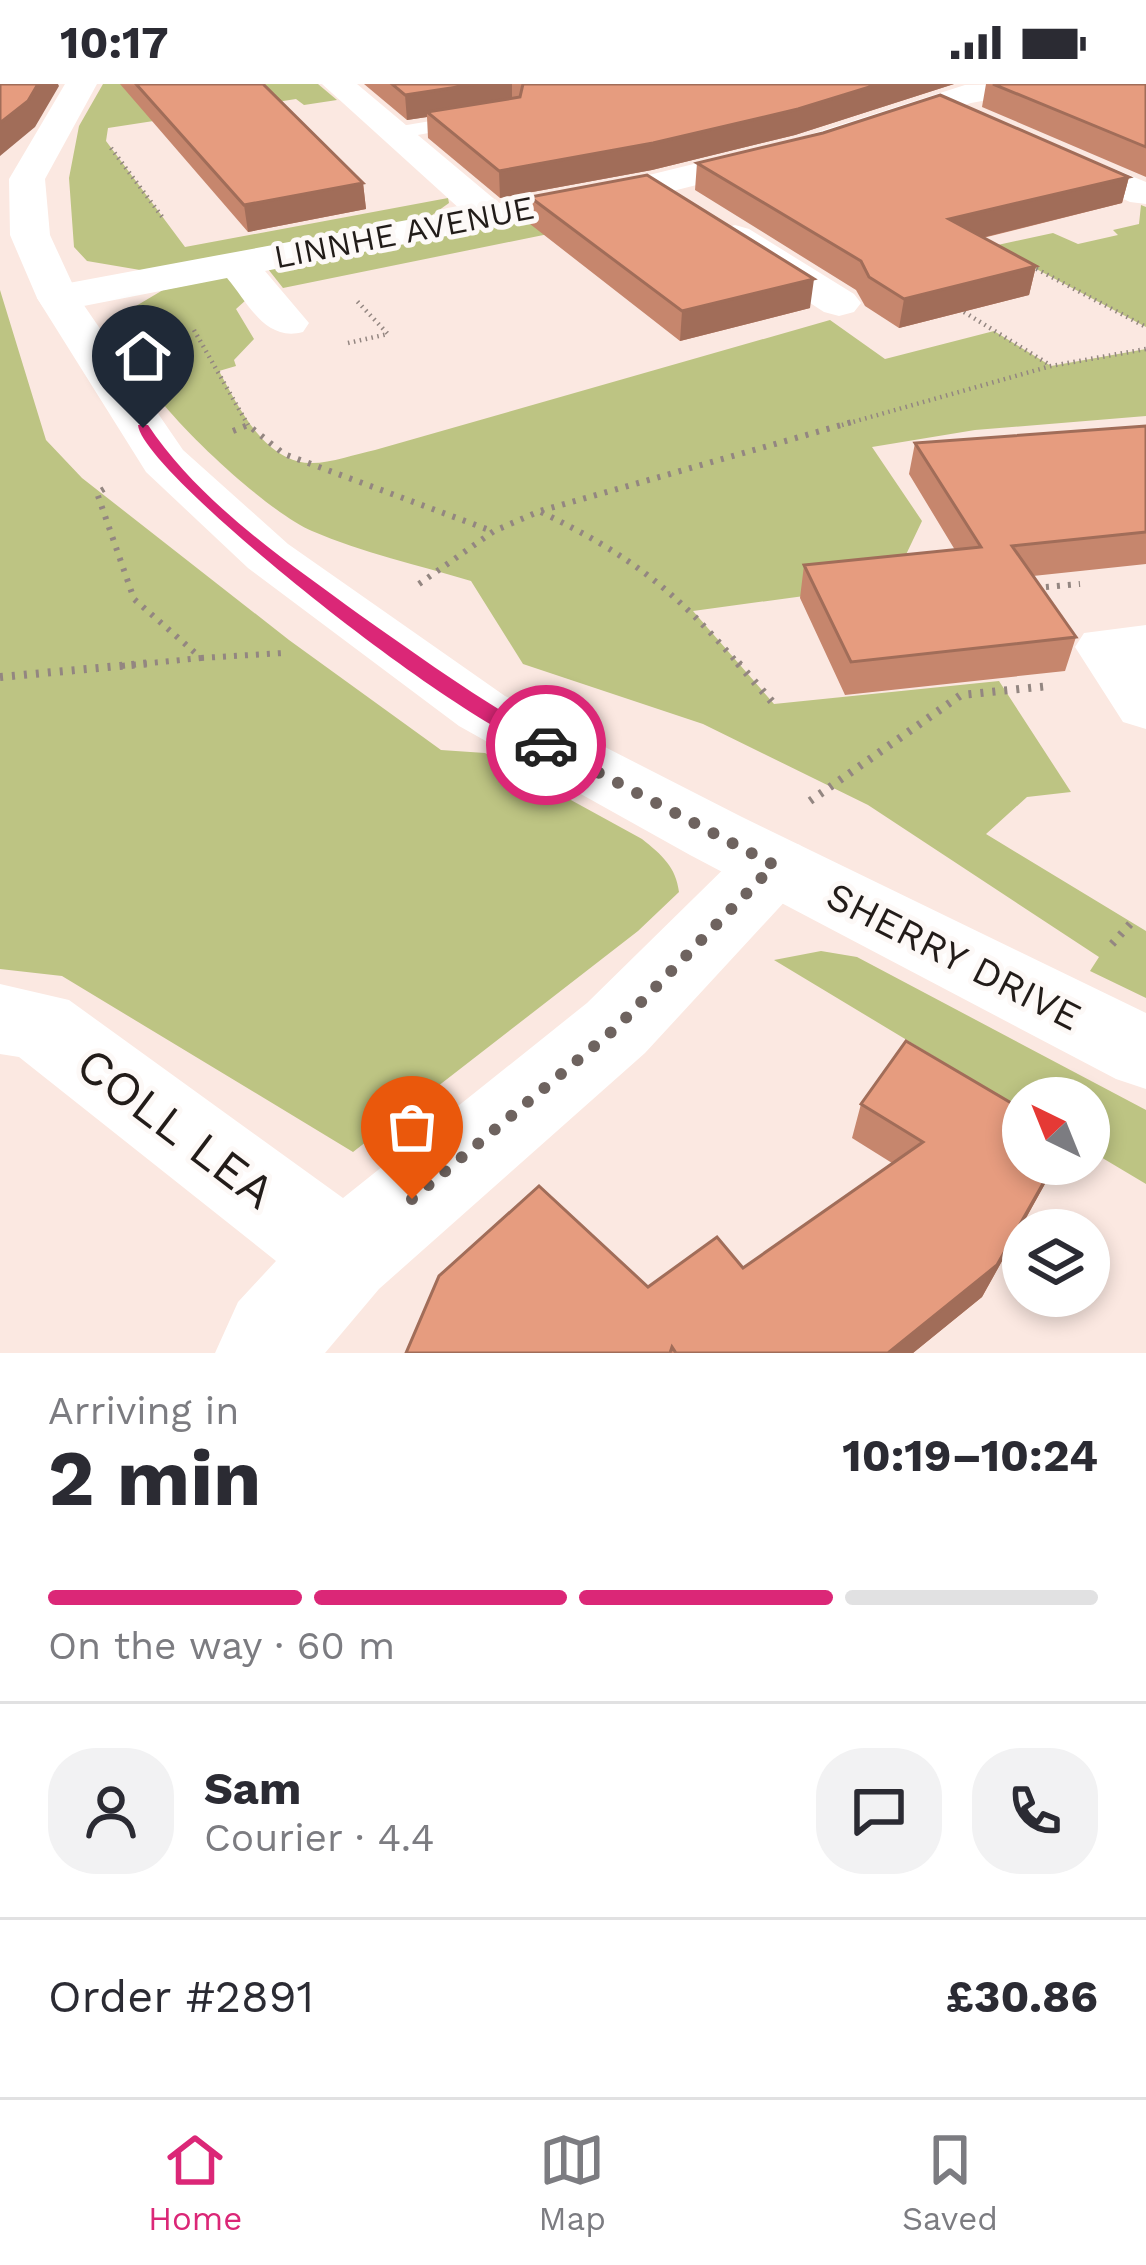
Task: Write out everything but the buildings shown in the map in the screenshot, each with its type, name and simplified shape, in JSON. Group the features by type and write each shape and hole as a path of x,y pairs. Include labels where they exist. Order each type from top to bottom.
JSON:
{"street":[{"name":"SHERRY DRIVE","path":"82,84 27,179 30,236 58,298 164,461 268,556 482,711 1146,1053"},
{"path":"338,84 490,215"},
{"name":"LINNHE AVENUE","path":"58,298 653,185 807,147 947,94 1026,84"},
{"path":"947,94 1006,134 1143,194"},
{"path":"653,185 838,303"},
{"path":"238,265 287,323"},
{"path":"265,1353 273,1337 345,1256 616,1028 758,857"},
{"name":"COLL LEA","path":"0,1019 40,1025 345,1256"}],"lane":[{"path":"395,133 489,118"}],"path":[{"path":"106,141 185,247 182,308 248,424 284,454 494,531"},
{"path":"1031,266 1146,327"},
{"path":"964,312 1051,366"},
{"path":"412,589 494,531 540,512 1051,366 1146,349"},
{"path":"201,658 134,599 97,493 248,424"},
{"path":"540,512 612,546 692,610 774,704"},
{"path":"0,677 201,658 278,656 297,646"},
{"path":"758,857 961,695 1140,676"}],"green space":[{"path":"103,84 318,84 337,100 304,105 296,99 108,128 106,141 185,247 448,198 449,203 428,218 146,271 87,261 74,247 69,178 79,126"},
{"path":"648,194 671,209 283,288 268,269"},
{"path":"1141,205 1146,207 1146,327 993,246 1053,233 1078,244 1118,235 1113,230 1139,224"},
{"path":"227,277 246,300 236,309 254,339 234,360 236,366 219,371 265,442 293,460 309,463 375,450 830,320 885,359 994,331 1051,366 1146,349 1146,416 975,430 872,447 922,521 892,584 693,611 774,704 999,681 1071,792 1027,797 986,834 1146,931 1146,998 1090,971 1099,957 868,805 703,724 523,664 471,581 331,539 260,497 164,405 121,344 114,319 163,290"},
{"path":"0,290 46,440 82,478 289,640 441,750 485,753 642,839 675,875 679,892 638,931 353,1152 62,976 0,969"},
{"path":"821,951 857,957 1084,1077 1002,1077 1002,1097 774,960"},
{"path":"1110,1091 1146,1110 1146,1184 1110,1163"}],"way so far":[{"path":"412,1199 616,1028 774,865 546,745"}],"route":[{"path":"143,428 164,461 268,556 482,711 546,745"}]}
